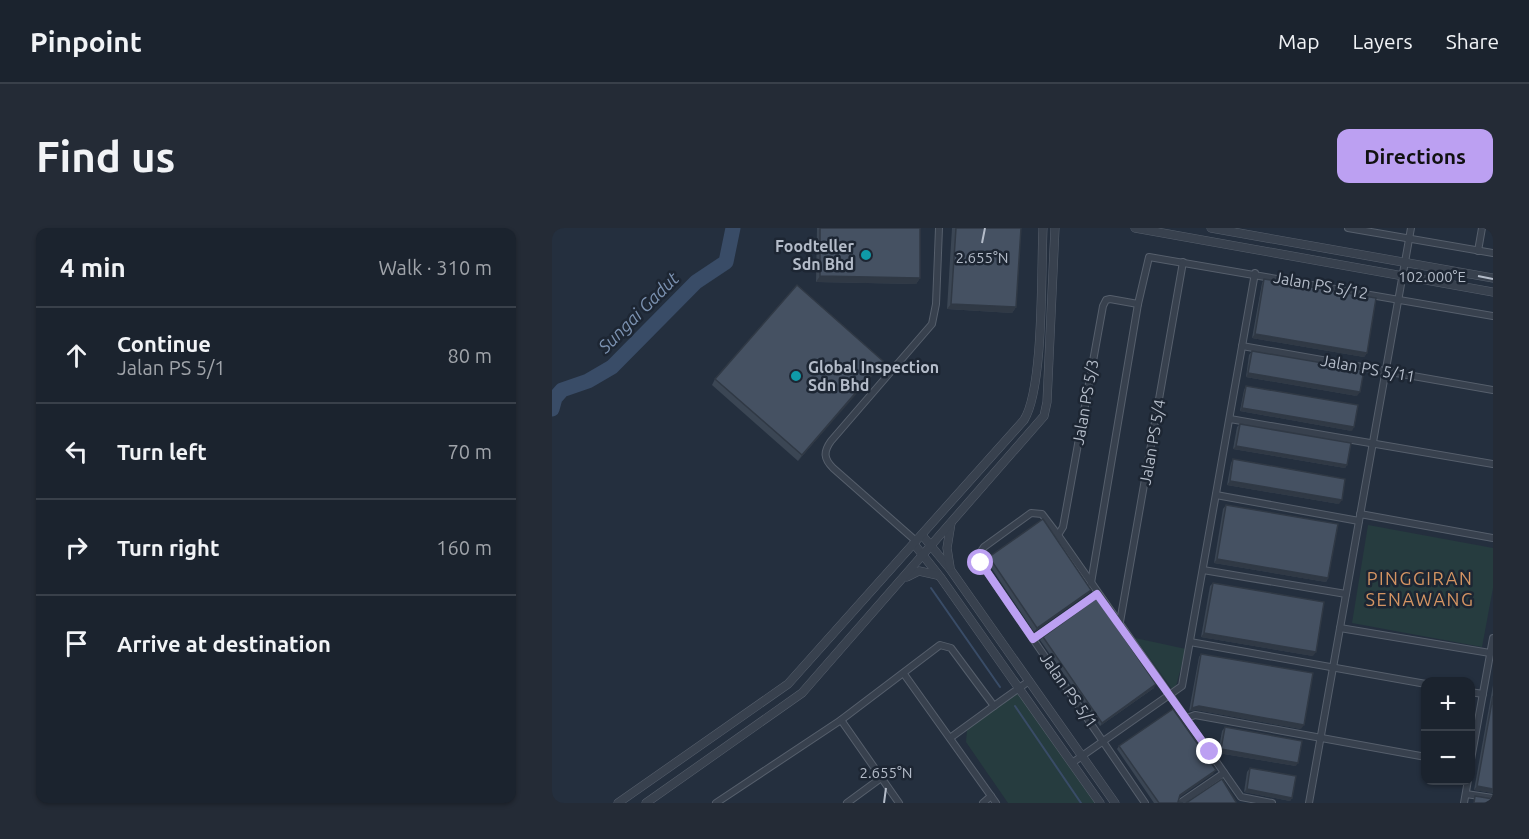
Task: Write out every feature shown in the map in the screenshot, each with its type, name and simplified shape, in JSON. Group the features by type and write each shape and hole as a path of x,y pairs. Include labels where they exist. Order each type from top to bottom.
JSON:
{"street":[{"path":"939,228 936,304 932,324 831,441 825,452 826,462 917,540 932,545 1113,802"},
{"path":"618,803 788,684 1029,413 1034,399 1037,367 1043,228"},
{"path":"646,803 802,693 1044,416 1047,402 1055,228"},
{"path":"1055,238 1062,228"},
{"path":"1135,228 1493,292"},
{"path":"1211,228 1493,278"},
{"path":"1348,228 1493,253"},
{"path":"1309,803 1411,228"},
{"path":"1478,250 1482,228"},
{"name":"Jalan PS 5/12","path":"1138,304 1149,257 1255,273 1493,316"},
{"name":"Jalan PS 5/4","path":"1120,622 1183,262"},
{"path":"1072,763 1182,686 1255,273"},
{"name":"Jalan PS 5/3","path":"1058,535 1064,527 1103,306 1106,300 1110,299 1138,304"},
{"path":"1091,583 1138,304"},
{"name":"Jalan PS 5/11","path":"1242,346 1493,390"},
{"path":"1230,419 1493,464"},
{"path":"1216,495 1493,538"},
{"name":"Jalan PS 5/1","path":"1058,535 1042,514 1031,513 984,547 980,553 981,563 1145,803"},
{"path":"950,569 947,548 952,521"},
{"path":"1058,535 1097,594 1120,622 1241,796 1272,803"},
{"path":"917,540 924,554 1100,803"},
{"path":"1203,570 1346,594"},
{"path":"898,583 918,571 932,573 941,578"},
{"path":"1033,639 1097,594"},
{"path":"1340,628 1490,653"},
{"path":"1475,738 1483,694 1490,675 1493,638"},
{"path":"1190,642 1421,683"},
{"path":"716,803 841,720 939,645 946,645 994,706"},
{"path":"904,674 996,803"},
{"path":"950,738 1029,681"},
{"path":"1475,693 1483,694"},
{"path":"1187,718 1195,715 1421,756"},
{"path":"841,720 899,803"},
{"path":"1180,803 1224,772"},
{"path":"847,803 881,778"},
{"path":"1464,803 1467,785"},
{"path":"1466,794 1493,798"},
{"path":"983,803 991,796"}],"green space":[{"path":"1368,525 1493,548 1493,588 1482,647 1352,623"},
{"path":"1135,638 1186,649 1176,686 1172,689"},
{"path":"1018,693 1095,803 1008,803 966,742 967,730"}],"building":[{"name":"Foodteller Sdn Bhd","path":"820,228 920,228 920,278 820,276"},
{"path":"956,228 1021,228 1016,307 951,304"},
{"path":"1264,279 1376,298 1367,353 1255,334"},
{"name":"Global Inspection Sdn Bhd","path":"797,285 883,361 802,455 715,379"},
{"path":"1252,351 1364,370 1360,392 1248,373"},
{"path":"1246,386 1358,405 1354,427 1242,408"},
{"path":"1240,424 1351,443 1347,465 1236,446"},
{"path":"1233,459 1345,479 1342,500 1230,481"},
{"path":"1226,505 1338,524 1328,578 1217,559"},
{"path":"1043,519 1091,590 1037,628 989,557"},
{"path":"1213,583 1324,602 1316,652 1204,633"},
{"path":"1097,598 1156,684 1102,723 1043,637"},
{"path":"1201,654 1313,673 1304,725 1199,706 1192,708"},
{"path":"1493,696 1493,789 1477,786"},
{"path":"1173,709 1216,770 1180,795 1178,802 1183,803 1159,803 1119,746"},
{"path":"1225,727 1302,741 1298,763 1221,749"},
{"path":"1250,768 1296,776 1292,798 1247,789"},
{"path":"1222,779 1235,803 1186,803"},
{"path":"1475,796 1493,799 1493,803 1474,803"}],"waterway":[{"name":"Sungai Gadut","path":"552,409 555,398 562,390 588,381 612,367 696,282 726,262 733,228"},
{"path":"931,588 1000,687"},
{"path":"1015,706 1081,803"}],"place":[{"name":"Foodteller Sdn Bhd","path":"866,255"},
{"name":"Global Inspection Sdn Bhd","path":"796,376"}],"district":[{"name":"PINGGIRAN SENAWANG","path":"1420,588"}],"route":[{"path":"981,563 1033,639 1097,594 1120,622 1210,752"}]}
